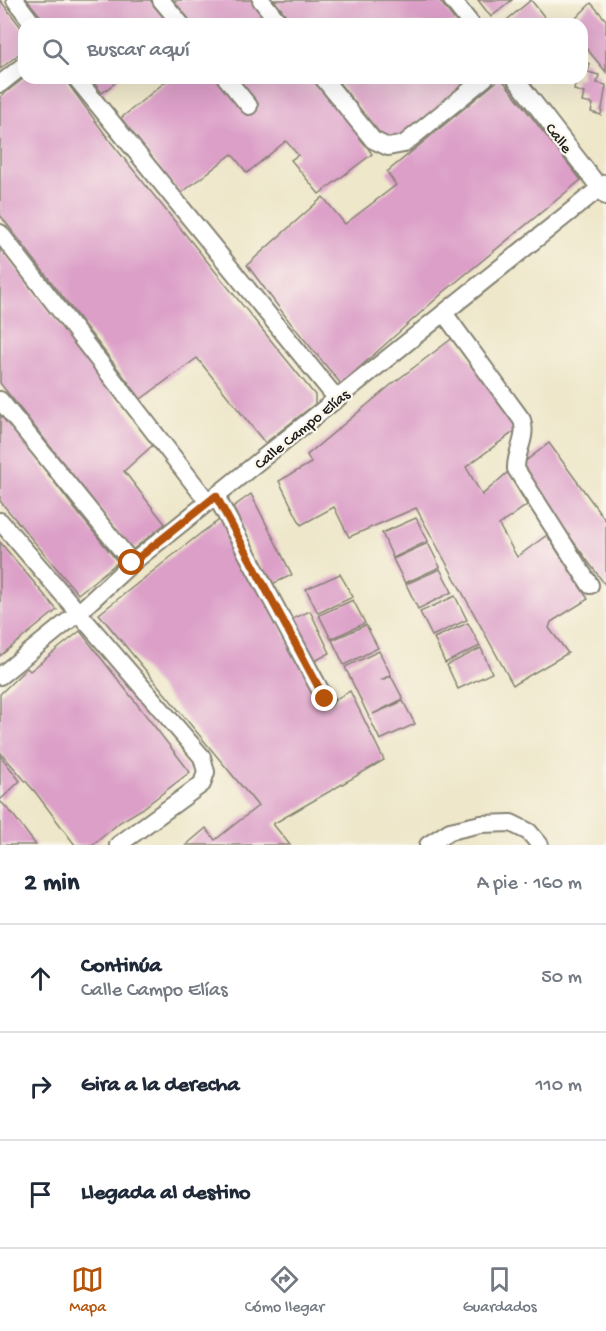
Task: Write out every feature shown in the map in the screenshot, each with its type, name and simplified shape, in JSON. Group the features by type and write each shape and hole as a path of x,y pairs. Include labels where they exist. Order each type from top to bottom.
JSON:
{"street":[{"path":"15,0 28,18"},
{"path":"162,0 176,18"},
{"path":"261,0 275,18"},
{"path":"452,0 466,18"},
{"path":"0,84 18,70"},
{"path":"81,84 337,399"},
{"path":"231,84 249,106"},
{"path":"328,84 373,140 388,147 404,144 478,84"},
{"name":"Calle","path":"519,84 604,189"},
{"name":"Calle Campo Elías","path":"0,676 78,613 132,563 444,313 604,189"},
{"path":"0,233 212,499 325,699"},
{"path":"444,313 522,420 524,438 516,461 516,469 590,585"},
{"path":"0,400 132,563"},
{"path":"0,521 202,757 206,772 202,784 118,845"},
{"path":"428,845 450,831 481,824 511,824 529,832 540,845"}],"building":[{"path":"0,0 18,23 18,55 0,69"},
{"path":"27,0 150,0 166,18 42,18"},
{"path":"170,0 251,0 265,18 185,18"},
{"path":"274,0 439,0 453,18 288,18"},
{"path":"478,0 512,0 491,17"},
{"path":"531,0 545,18 509,18"},
{"path":"591,3 606,20 606,72 588,50 588,18 576,18"},
{"path":"588,72 599,75 597,83 606,85 601,115 591,112 593,104 582,102 584,93 574,90 575,84 588,84"},
{"path":"18,83 68,84 110,141 315,395 315,404 265,443 197,358 141,399 0,215 0,97"},
{"path":"95,84 113,84 102,93"},
{"path":"163,84 224,84 248,115 258,107 240,84 319,84 347,118 372,154 319,194 291,160 298,155 286,141 247,173 232,154 180,194 121,118"},
{"path":"340,84 465,84 396,142 387,142"},
{"path":"494,84 506,84 581,180 445,291 341,384 247,265 323,197 345,224 396,185 387,172"},
{"path":"0,247 153,445 124,471 165,524 132,550 0,383"},
{"path":"454,337 519,428 466,467 482,495 508,472 527,505 499,525 517,557 547,535 588,599 551,622 549,628 568,653 513,685 416,508 349,537 334,507 301,525 279,481 311,463 307,455 392,384"},
{"path":"0,410 118,562 78,594 0,501"},
{"path":"549,443 606,521 606,586 562,526 522,464"},
{"path":"251,494 292,575 270,585 233,507"},
{"path":"222,518 324,706 350,691 384,760 273,824 290,845 186,845 206,828 215,840 258,806 99,614"},
{"path":"416,518 428,541 393,558 382,533"},
{"path":"0,542 57,610 0,656"},
{"path":"428,543 440,567 405,583 393,559"},
{"path":"440,569 452,592 418,609 406,584"},
{"path":"340,574 353,597 318,613 306,589"},
{"path":"455,596 467,620 432,636 420,612"},
{"path":"353,600 365,623 331,639 319,615"},
{"path":"310,611 330,653 311,663 290,620"},
{"path":"468,623 480,646 445,663 434,638"},
{"path":"366,625 378,648 344,665 332,640"},
{"path":"80,631 190,772 142,809 120,822 93,845 75,845 36,793 0,752 0,694 27,668 30,671"},
{"path":"481,648 492,673 458,689 447,665"},
{"path":"379,651 391,675 381,680 391,676 403,699 373,714 403,701 415,724 380,740 345,667"},
{"path":"0,755 20,781 0,800"},
{"path":"0,801 11,812 36,845 0,845"}],"route":[{"path":"132,563 216,496 325,699"}]}
